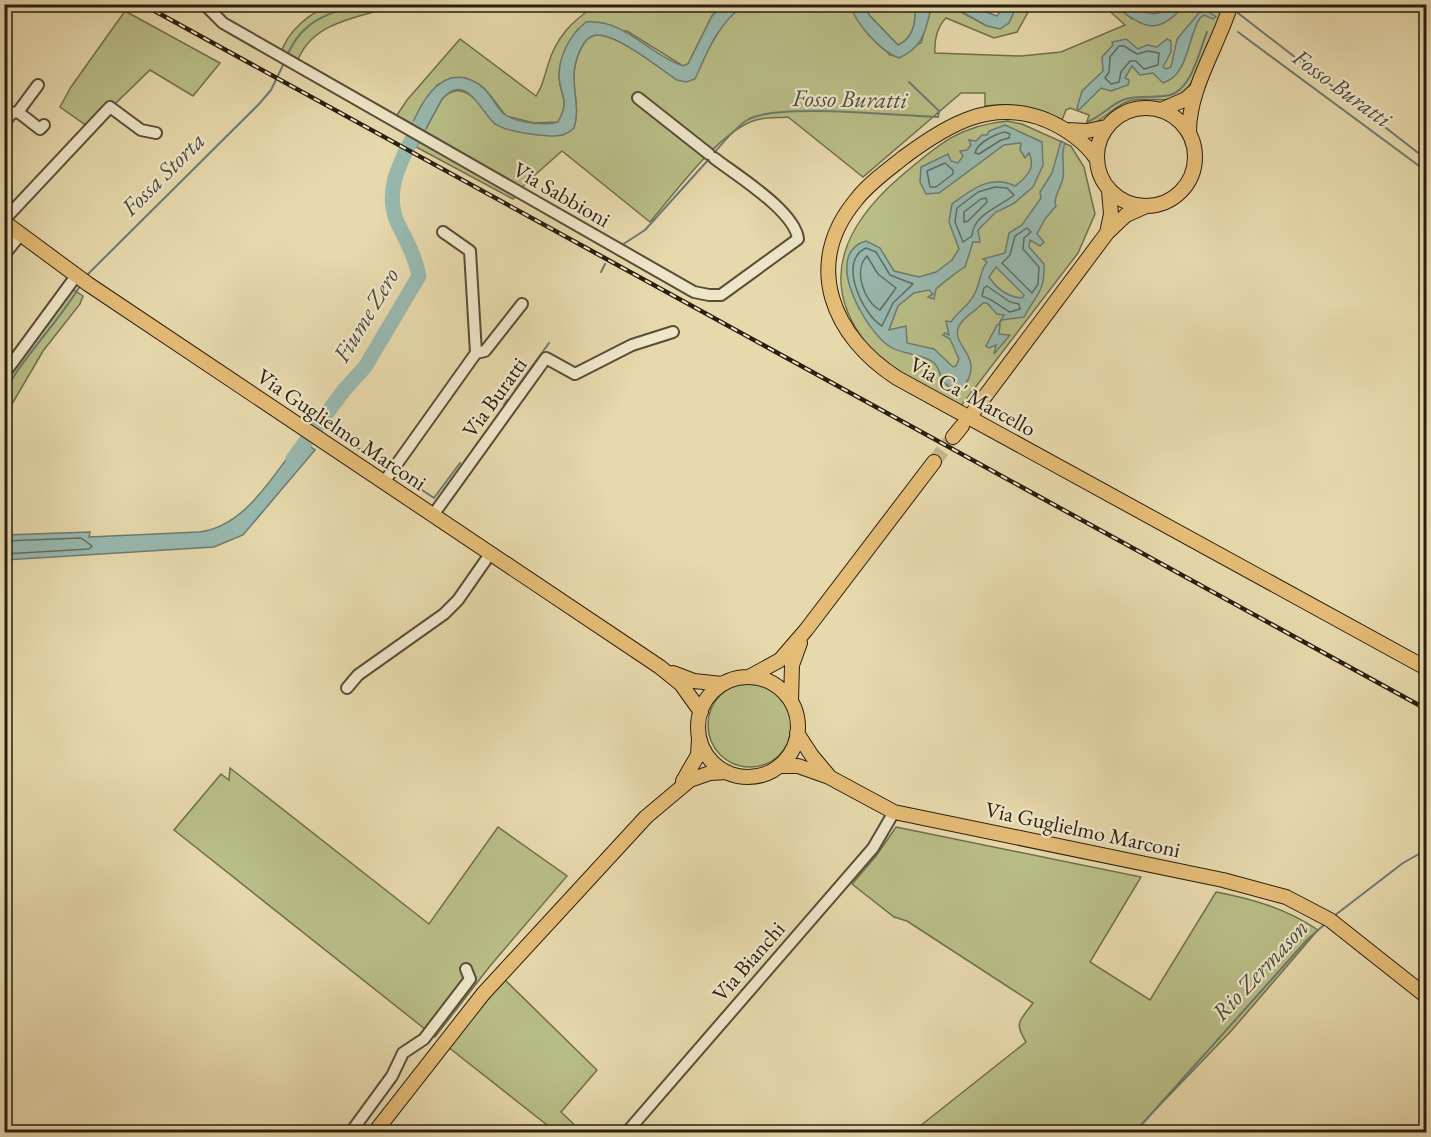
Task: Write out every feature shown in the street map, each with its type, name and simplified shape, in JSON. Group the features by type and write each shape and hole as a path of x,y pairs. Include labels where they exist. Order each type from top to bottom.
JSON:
{"main road":[{"name":"Via Ca' Marcello","path":"974,411 1107,233 1126,215 1172,199 1186,186 1195,160 1189,132 1191,107 1231,4"},
{"path":"1161,110 1186,99 1197,88"},
{"name":"Via Ca' Marcello","path":"1067,130 1087,131 1106,127 1131,110 1151,108 1161,110"},
{"path":"1161,110 1177,118 1189,132"},
{"name":"Via Ca' Marcello","path":"1107,233 1111,214 1109,191 1100,176 1096,158 1085,144 1067,130 1039,117 1017,112 995,111 973,116 921,145 864,191 843,218 835,238 830,260 832,297 846,331 863,352 897,378 1426,668"},
{"path":"1096,158 1101,136 1106,127"},
{"path":"1109,191 1125,202 1144,207"},
{"name":"Via Guglielmo Marconi","path":"4,221 82,280 660,667 681,684 700,712"},
{"path":"953,437 962,426"},
{"path":"806,630 934,462"},
{"name":"Via Guglielmo Marconi","path":"660,667 694,681 722,684 749,677 780,660 806,630"},
{"name":"Via Guglielmo Marconi","path":"806,630 792,665 791,701 797,717 798,733 812,756 829,777"},
{"path":"749,677 771,682 791,701"},
{"path":"375,1132 483,994 646,817 678,788 695,764 700,712 710,695 722,684"},
{"path":"779,766 793,749 798,733"},
{"path":"699,738 708,756 727,772"},
{"name":"Via Guglielmo Marconi","path":"678,788 698,776 727,772 754,776 779,766 798,766 829,777 894,812 1263,889 1286,897 1330,921 1426,996"}],"street":[{"name":"Via Sabbioni","path":"204,4 224,23 694,292 708,296 721,295 798,238 797,228 772,203 638,98"},
{"path":"4,123 12,113 18,112 39,85"},
{"name":"Via Guglielmo Marconi","path":"4,221 110,107 141,130 156,133"},
{"path":"18,112 40,129 44,125"},
{"path":"384,482 476,352 470,251 443,232"},
{"path":"4,255 21,234"},
{"path":"4,374 82,280"},
{"path":"476,352 485,351 522,304"},
{"name":"Via Buratti","path":"433,515 546,358 575,374 632,345 673,332"},
{"path":"347,688 358,675 444,614 458,600 490,554"},
{"name":"Via Bianchi","path":"627,1132 723,1018 873,848 894,812"},
{"path":"351,1132 392,1076 403,1053 424,1039 470,979 466,969"}],"green space":[{"path":"336,4 396,5 351,18 324,30 303,50 296,65 280,56 294,30 318,11"},
{"path":"596,5 723,5 712,16 688,64 683,66 627,31 578,29 562,58 559,77 564,108 558,122 534,123 506,116 490,95 466,78 451,78 437,85 410,130 393,121 407,100 460,39 536,96 542,85 551,55 560,38 572,24"},
{"path":"744,5 850,5 866,30 890,55 921,43 932,5 948,5 987,26 1016,8 1017,5 1032,5 1017,32 994,38 946,18 938,30 936,39 935,53 1021,56 1061,52 1125,25 1103,5 1115,5 1132,19 1179,11 1184,5 1224,5 1198,71 1183,93 1175,98 1129,101 1085,128 1089,115 1070,108 1066,110 1062,120 1025,107 985,106 985,93 961,93 863,177 788,117 760,119 742,126 713,149 650,222 562,151 526,183 513,199 416,147 442,99 457,91 472,96 495,124 563,135 574,128 576,121 575,68 580,50 591,36 605,36 626,45 677,80 709,47 726,20"},
{"path":"863,5 916,5 914,23 908,38 898,45 870,16"},
{"path":"125,11 220,63 193,96 150,70 90,128 60,107 71,87"},
{"path":"1007,121 1022,124 1071,146 1084,167 1095,214 1078,253 961,406 898,370 875,353 866,343 851,319 843,297 841,274 844,253 865,213 900,177 937,147 974,128"},
{"path":"71,288 83,296 80,304 43,351 5,416 5,378"},
{"path":"750,683 766,686 780,695 789,709 792,725 789,741 780,755 766,764 750,767 734,764 720,755 711,741 708,725 711,709 720,695 734,686"},
{"path":"230,768 429,924 498,827 567,876 490,966 435,1037 174,830 221,774 229,780"},
{"path":"896,827 1141,877 1090,962 1150,1000 1216,892 1269,906 1294,916 1318,930 1232,1030 1134,1132 917,1132 915,1130 1026,1042 1019,1026 1024,1014 1033,1003 907,921 894,917 852,884 876,856"},
{"path":"504,979 597,1070 561,1112 582,1132 556,1132 448,1047"}],"water":[{"path":"723,5 744,5 720,29 695,79 686,82 677,80 626,45 604,36 591,36 583,44 576,62 574,80 576,121 574,128 568,132 556,136 537,135 516,132 499,126 472,96 465,91 458,90 442,99 416,147 405,141 430,92 451,78 463,78 477,83 504,114 516,120 546,124 558,122 564,108 559,76 563,53 570,39 586,22 613,26 625,31 670,61 683,66 688,64 712,16"},
{"path":"850,5 863,5 870,16 898,45 904,42 911,33 916,5 932,5 919,43 899,58 885,50 870,36"},
{"path":"949,5 968,5 997,16 1004,5 1017,5 1009,23 1000,29 987,26"},
{"path":"1115,5 1135,5 1152,14 1161,12 1168,5 1184,5 1166,22 1150,26 1133,19"},
{"path":"1203,8 1216,17 1213,19 1204,15 1200,18 1183,64 1172,79 1163,83 1153,73 1140,75 1132,66 1125,78 1129,80 1128,85 1111,91 1101,88 1079,110 1077,108 1082,91 1103,71 1102,57 1113,45 1112,42 1126,39 1138,49 1147,45 1157,47 1167,39 1171,41 1171,52 1163,67 1166,69 1171,67 1177,39"},
{"path":"1005,125 1042,142 1043,165 1033,187 1013,204 996,212 978,230 980,242 973,242 965,267 936,289 934,299 928,297 933,294 929,290 914,293 898,306 889,330 906,326 907,343 934,349 953,367 956,366 959,359 950,339 943,335 945,333 949,335 946,321 951,322 973,297 987,262 983,259 1005,253 1009,233 1022,225 1041,198 1040,192 1052,173 1061,141 1065,143 1063,178 1056,196 1056,206 1045,219 1037,234 1044,242 1040,246 1030,240 1029,247 1044,264 1043,281 1039,293 1024,317 1001,320 1004,315 997,314 987,303 983,303 961,322 957,333 967,353 971,369 969,379 961,391 955,391 944,382 933,362 894,349 869,325 852,293 847,276 847,261 853,249 866,241 880,248 894,271 919,277 936,272 952,260 959,249 949,222 952,204 974,189 990,182 1015,186 1029,172 1031,158 1029,153 1025,158 1020,150 1021,143 1004,145 939,193 926,194 920,182 921,167 948,154 951,161 958,163 963,156 960,151 967,150 971,145 969,140 976,141 982,135 987,135 989,131","holes":["996,267 1024,295 1022,298 1003,292 989,277"]},
{"path":"997,325 1000,325 999,334 1010,335 994,354 996,345 989,348 986,346"},
{"path":"301,440 315,450 243,535 214,547 5,560 5,535 90,532 89,537 199,532 216,528 231,520 258,497"}],"waterway":[{"name":"Fossa Storta","path":"287,56 293,44 308,26 327,15 362,4"},
{"path":"1206,10 1209,5"},
{"path":"1238,13 1426,159"},
{"path":"1087,122 1123,100 1135,97 1164,96 1178,91 1184,85 1198,59 1207,32"},
{"name":"Fosso Buratti","path":"1238,32 1426,171"},
{"name":"Fossa Storta","path":"86,276 259,104 271,90 285,61"},
{"name":"Fosso Buratti","path":"713,154 744,122 765,114 812,111 938,117 939,111 909,82"},
{"name":"Fiume Zero","path":"293,459 344,390 365,367 419,276 413,256 398,224 392,198 396,174 418,127"},
{"name":"Fosso Buratti","path":"622,245 645,230 709,159"},
{"name":"Fosso Buratti","path":"601,272 605,264"},
{"name":"Fossa Storta","path":"4,393 80,286"},
{"path":"999,325 1001,320"},
{"name":"Fosso Buratti","path":"515,390 549,343"},
{"name":"Fosso Buratti","path":"504,405 507,400"},
{"name":"Fosso Buratti","path":"320,425 389,467"},
{"name":"Fosso Buratti","path":"398,474 434,498 460,463"},
{"name":"Rio Zermason","path":"1334,916 1403,863 1426,850"},
{"name":"Rio Zermason","path":"1135,1132 1307,940 1325,924"}],"tunnel":[{"path":"934,462 953,437"}],"railway":[{"path":"142,4 1426,709"}]}
